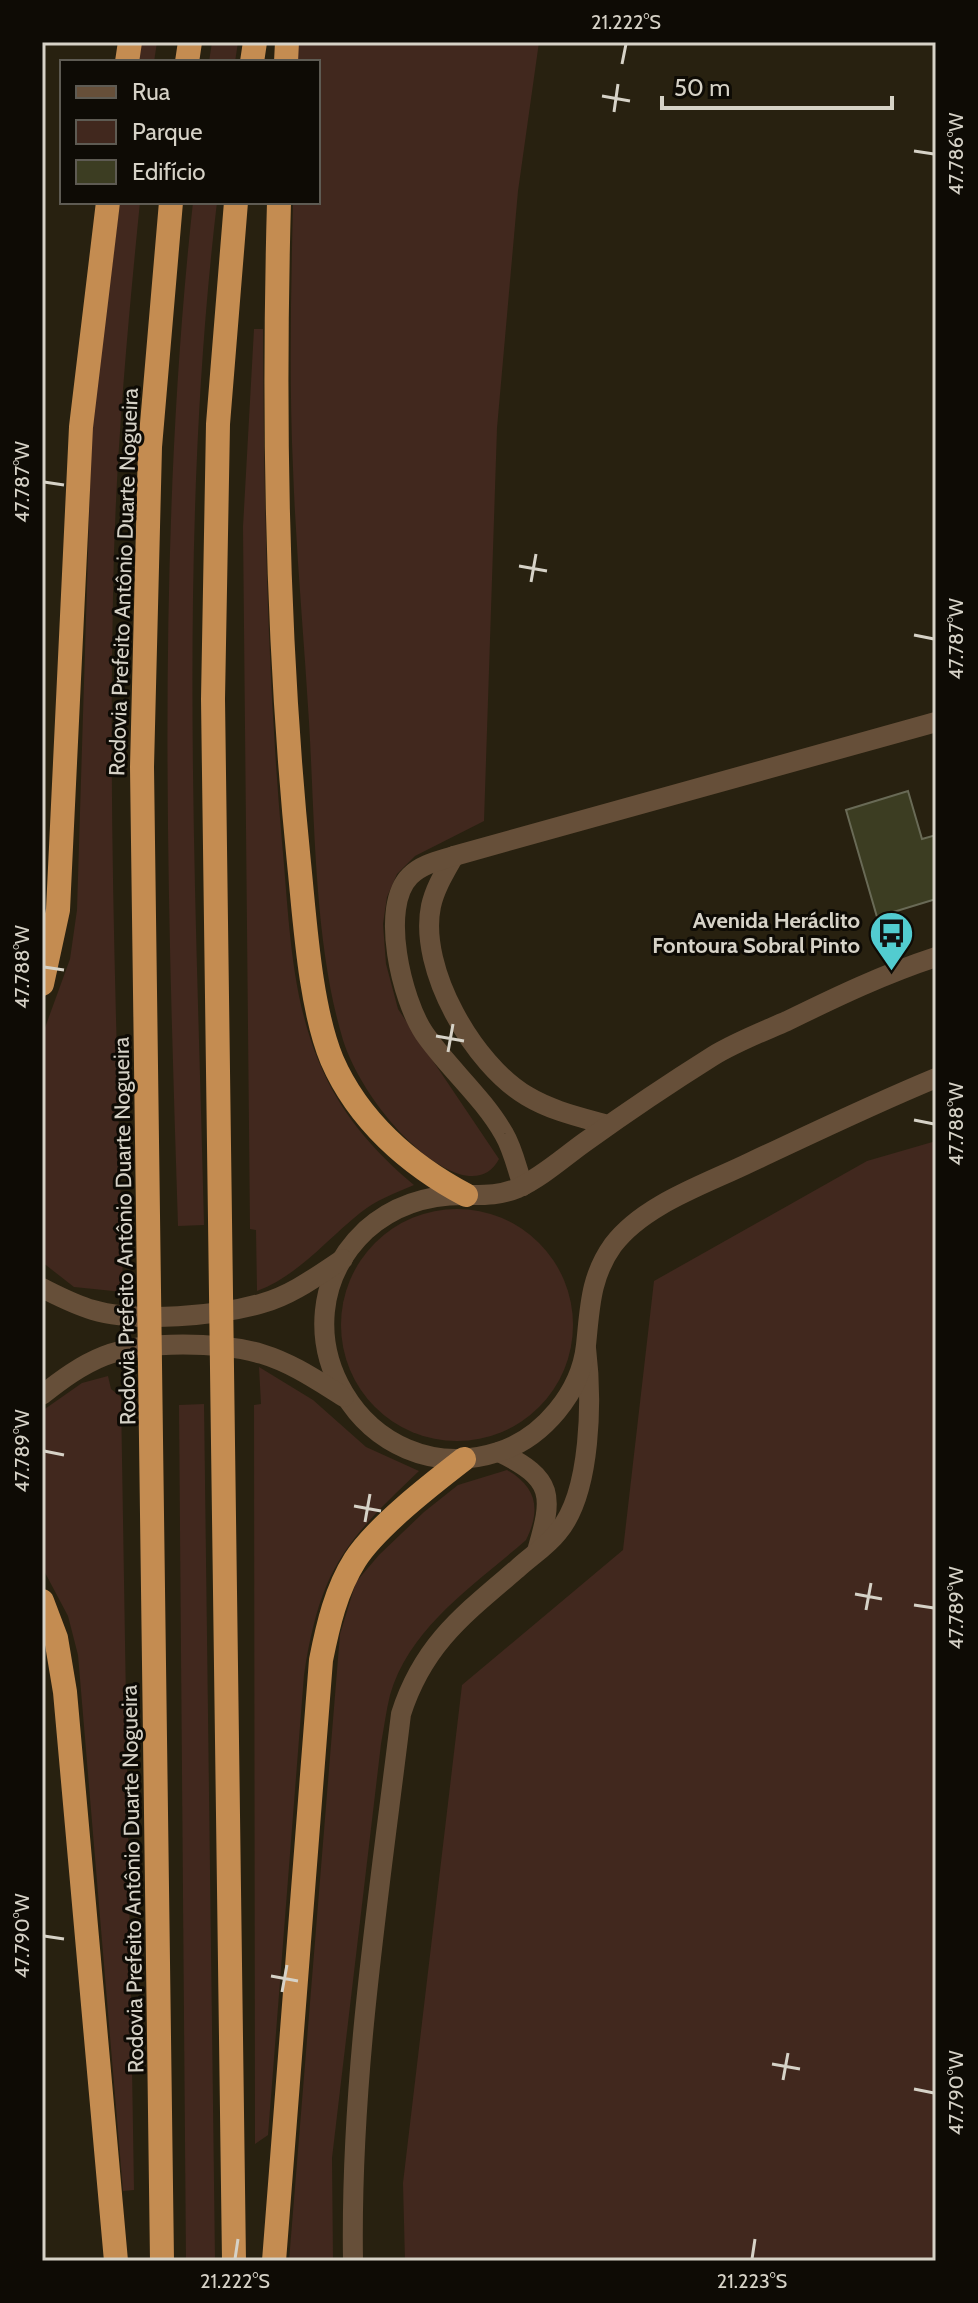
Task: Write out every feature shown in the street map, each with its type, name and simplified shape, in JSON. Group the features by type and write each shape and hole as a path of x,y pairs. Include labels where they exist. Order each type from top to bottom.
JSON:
{"highway":[{"path":"42,984 58,910 81,427 108,204"},
{"name":"Rodovia Prefeito Antônio Duarte Nogueira","path":"162,2261 154,1416 142,767 150,447 171,204"},
{"path":"234,2261 214,556 218,424 236,204"},
{"path":"279,204 277,280 283,604 293,800 318,1002 331,1058 352,1096 404,1156 428,1175 474,1196"},
{"path":"274,2261 321,1660 328,1628 339,1590 357,1558 414,1501 464,1459"},
{"path":"42,1601 56,1638 65,1692 116,2261"}],"street":[{"path":"523,1186 504,1134 423,1030 398,958 394,919 399,894 408,878 422,866 454,856 936,722"},
{"path":"454,856 439,883 431,908 430,938 450,1006 486,1058 525,1095 553,1110 608,1125"},
{"path":"586,1348 576,1382 557,1412 531,1436 499,1452 464,1459 429,1457 396,1445 367,1424 344,1397 330,1364 324,1328 329,1292 343,1259 366,1231 395,1209 429,1197 474,1196 523,1186 717,1053 891,972 936,957"},
{"path":"353,2261 352,2169 359,2067 401,1714 412,1679 442,1636 559,1532 572,1506 592,1395 586,1348 587,1311 597,1271 614,1244 632,1225 721,1177 936,1078"},
{"path":"42,1288 94,1310 119,1315 184,1315 263,1303 295,1290 343,1259"},
{"path":"42,1395 68,1375 106,1355 174,1345 224,1345 264,1355 303,1372 344,1397"},
{"path":"499,1452 539,1475 548,1494 548,1513 537,1551"}],"green space":[{"path":"141,42 157,42 154,60 138,60"},
{"path":"212,42 238,42 235,60 209,60"},
{"path":"298,42 539,42 518,191 497,428 484,821 415,856 397,874 387,897 383,924 386,964 398,1009 499,1159 492,1169 477,1176 459,1174 422,1153 373,1099 343,1040 326,964 317,882 296,532 291,368 293,204 320,204 320,60 297,60"},
{"path":"120,204 140,204 122,398 113,595 113,856 123,1292 74,1287 42,1262 42,1036 70,959 77,910 92,423"},
{"path":"193,204 217,204 197,457 193,585 194,841 204,1225 178,1226 170,970 168,713 169,585 181,330"},
{"path":"254,329 263,329 265,521 273,714 296,981 309,1036 327,1080 371,1144 414,1185 366,1208 299,1267 257,1291 256,1230 250,1229 243,527"},
{"path":"936,1141 936,2261 405,2261 403,2183 462,1685 623,1550 654,1281 867,1161"},
{"path":"457,1209 501,1218 539,1243 564,1281 573,1325 564,1369 539,1407 501,1432 457,1441 413,1432 375,1407 350,1369 341,1325 350,1281 375,1243 413,1218"},
{"path":"259,1367 313,1400 366,1447 419,1471 372,1518 339,1560 318,1609 310,1639 304,1675 268,2135 255,2144 254,1405 261,1404"},
{"path":"108,1376 111,1389 121,1397 134,2190 123,2191 78,1655 68,1616 42,1567 42,1411 82,1383"},
{"path":"204,1404 215,2261 186,2261 179,1405"},
{"path":"507,1470 525,1484 533,1500 534,1519 526,1540 446,1608 428,1628 399,1670 390,1695 381,1744 332,2158 333,2261 289,2261 340,1634 356,1582 379,1555 458,1485"}],"building":[{"path":"908,791 922,839 936,835 936,899 877,917 846,810"}],"place":[{"name":"Avenida Heráclito Fontoura Sobral Pinto","path":"891,972"}]}
